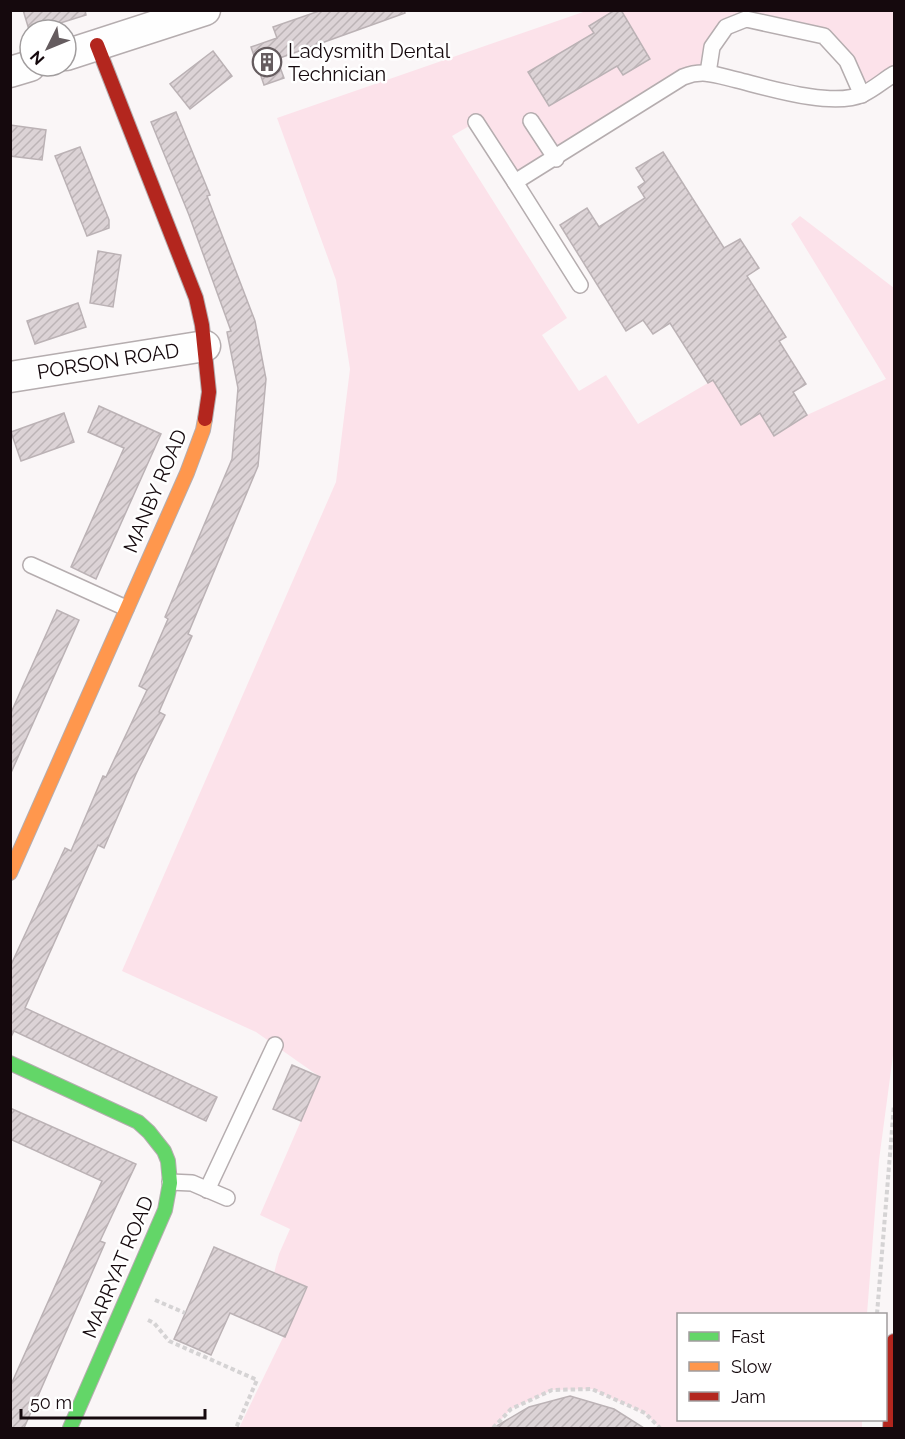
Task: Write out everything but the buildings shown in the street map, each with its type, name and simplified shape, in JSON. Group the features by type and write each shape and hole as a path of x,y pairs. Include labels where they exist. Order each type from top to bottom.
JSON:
{"main road":[{"name":"MANBY ROAD","path":"10,873 187,473 203,430 209,392 205,346 196,298 97,45"},
{"name":"MARRYAT ROAD","path":"10,1063 138,1122 165,1150 171,1170 165,1210 70,1428"},
{"path":"890,1428 894,1341"}],"street":[{"path":"78,51 205,10"},
{"name":"PORSON ROAD","path":"10,377 205,346"}],"lane":[{"path":"708,73 712,47 726,27 746,19 824,36 847,61 862,95"},
{"path":"515,182 556,159 683,77 697,72 834,100 862,95 894,74"},
{"path":"531,121 556,159"},
{"path":"476,122 580,285"},
{"path":"31,565 126,608"},
{"path":"207,1190 275,1045"},
{"path":"170,1182 192,1183 227,1198"}],"path":[{"path":"877,1313 894,1105"},
{"path":"122,1309 154,1323 169,1341 257,1380 236,1428"},
{"path":"494,1428 510,1409 552,1390 592,1389 645,1413 660,1428"}],"shaded area":[{"path":"586,11 894,11 894,74 862,95 824,36 746,19 726,27 708,73 697,72 515,182 476,122 452,136 567,318 542,335 579,391 606,375 638,424 713,380 741,425 760,413 774,436 807,415 886,379 791,224 800,216 894,288 894,1048 879,1160 867,1313 677,1313 677,1421 862,1421 862,1428 660,1428 645,1413 592,1389 552,1390 511,1409 493,1428 239,1428 307,1288 274,1273 290,1229 260,1215 320,1077 256,1032 122,971 336,482 350,369 336,280 277,118"}],"traffic: fast":[{"path":"10,1063 138,1122 164,1151 168,1161 170,1183 165,1210 70,1428"}],"traffic: slow":[{"path":"10,873 187,473 205,419"}],"traffic: jam":[{"path":"97,45 196,298 202,325 209,392 205,419"},
{"path":"890,1428 894,1341"}],"place":[{"name":"Ladysmith Dental Technician","path":"267,62"}]}
